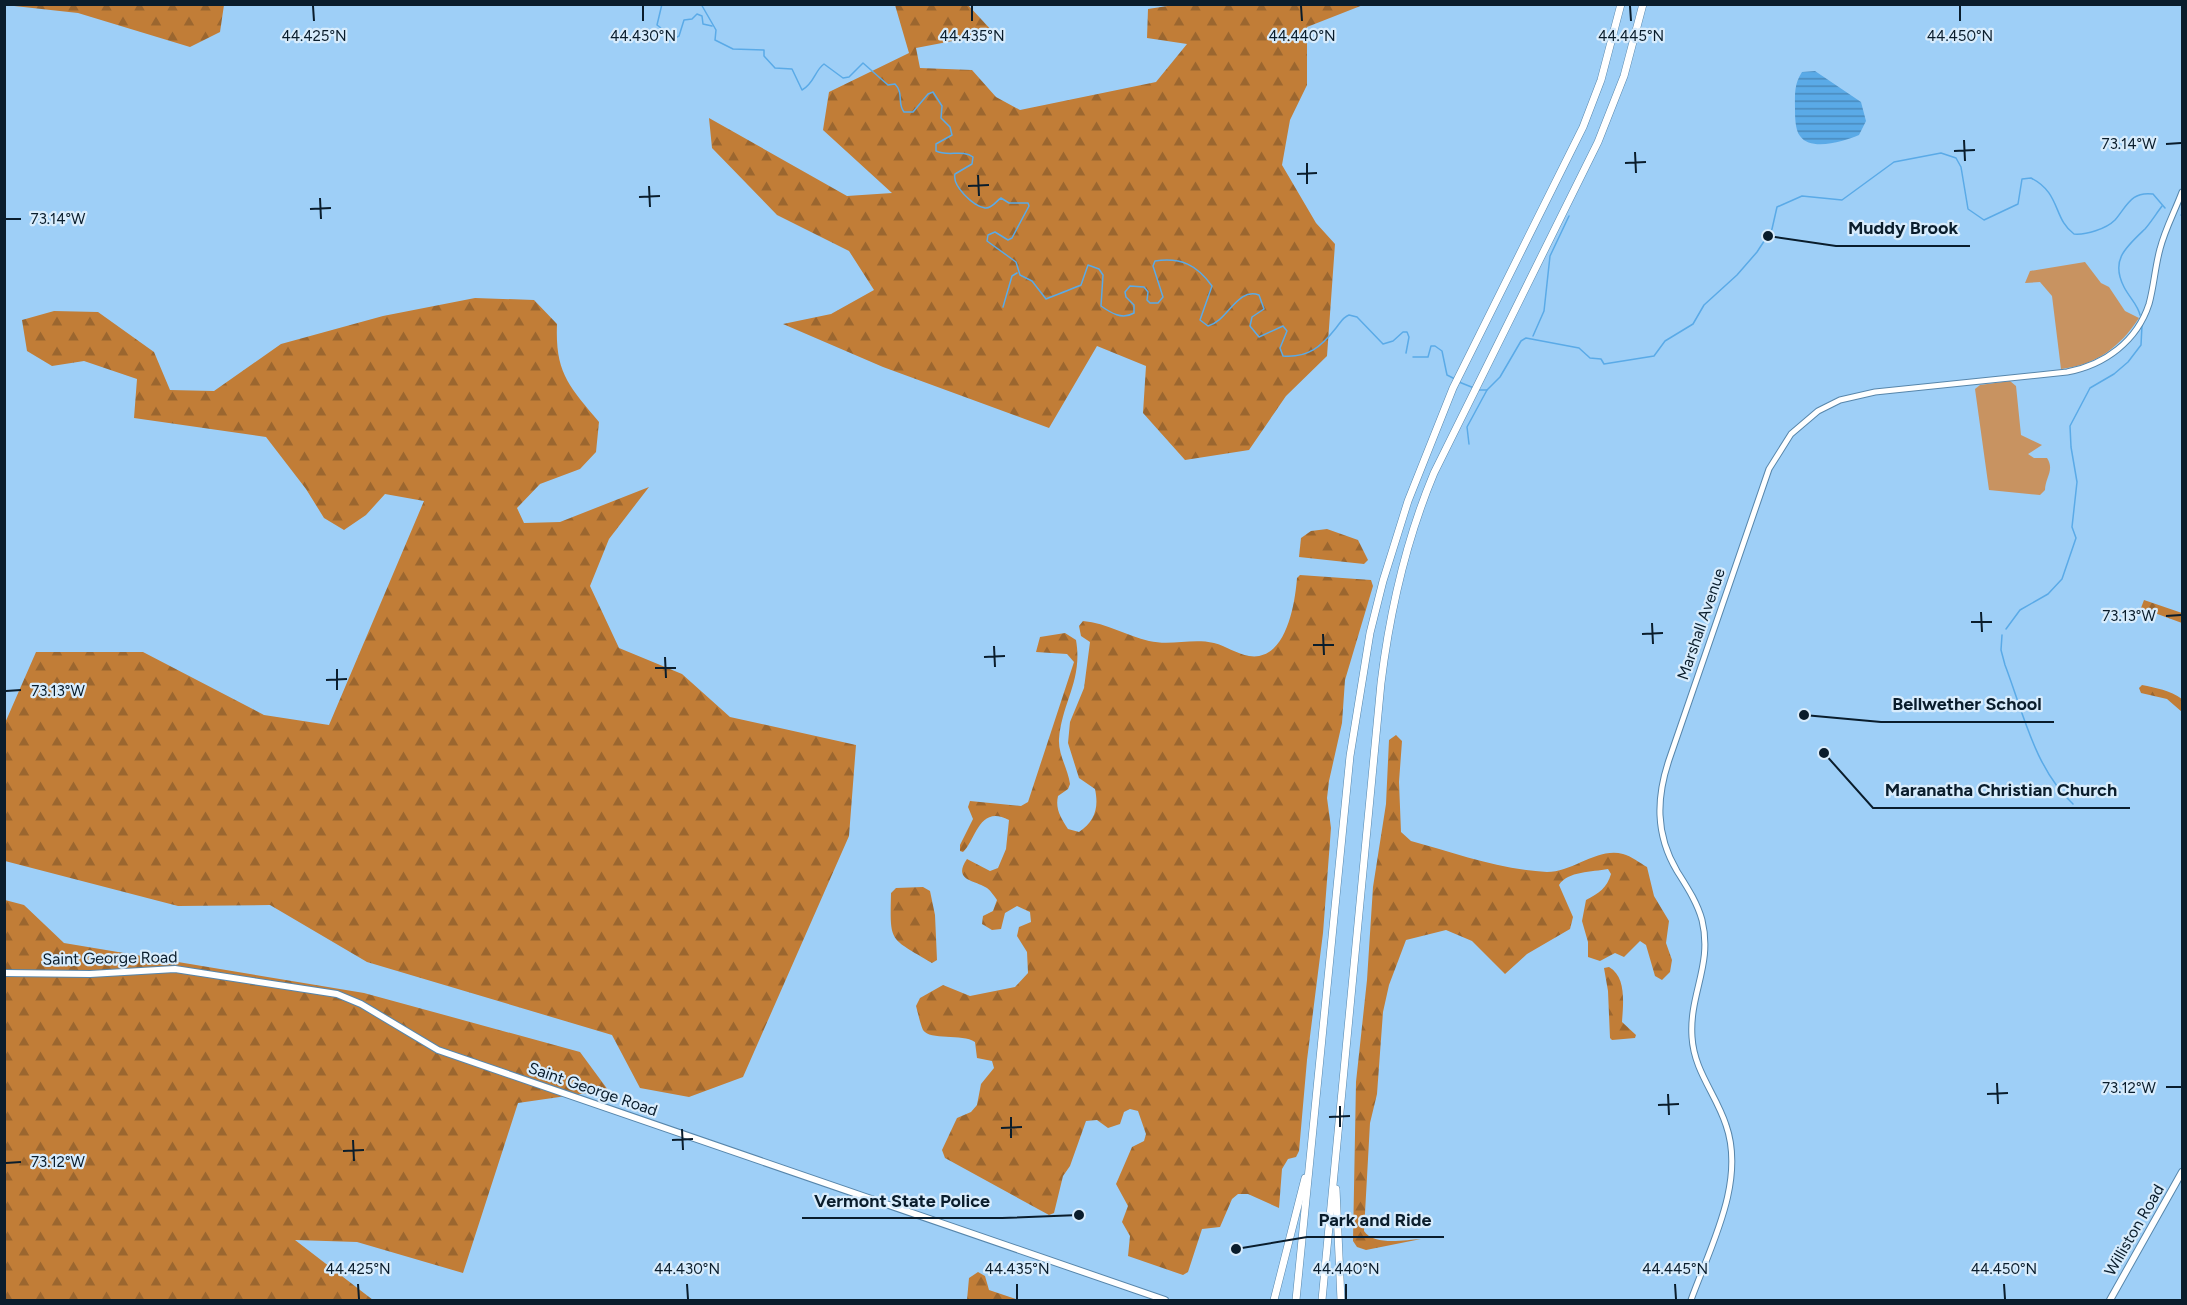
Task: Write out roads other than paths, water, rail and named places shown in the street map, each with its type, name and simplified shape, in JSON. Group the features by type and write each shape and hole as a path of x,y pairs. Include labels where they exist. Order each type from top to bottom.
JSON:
{"highway":[{"path":"1296,1300 1343,810 1370,633 1408,501 1453,388 1583,127 1601,80 1621,4"},
{"path":"1322,1300 1387,638 1396,590 1416,519 1434,472 1598,142 1624,76 1643,4"},
{"path":"1274,1300 1310,1158"},
{"path":"1335,1169 1341,1300"}],"main road":[{"name":"Marshall Avenue","path":"1691,1300 1728,1193 1732,1156 1726,1125 1702,1078 1693,1050 1692,1022 1704,970 1705,940 1694,900 1672,862 1662,836 1660,795 1681,723 1769,469 1784,441 1798,427 1818,411 1840,400 1875,393 2067,372 2085,368 2113,353 2133,334 2145,313 2160,248 2182,192"},
{"name":"Saint George Road","path":"4,973 90,974 175,969 337,994 373,1010 438,1050 1165,1300"},
{"name":"Williston Road","path":"2110,1300 2182,1172"}],"water":[{"path":"1815,71 1861,102 1866,121 1859,135 1828,144 1805,141 1800,136 1795,119 1796,85 1802,72"}],"waterway":[{"path":"662,4 657,25 669,34 669,41 679,36 684,20 692,19 697,14 702,16 703,24 712,26"},
{"path":"701,4 716,30 715,40 733,49 764,50 764,56 775,68 792,69 802,90 824,64 843,78 849,77 863,63 888,85 895,84 898,87 904,112 913,112 928,94 933,92 942,106 941,118 950,127 952,135 936,144 936,151 973,157 972,164 955,174 957,184 964,195 975,204 985,208 992,206 1001,198 1009,203 1028,203 1029,206 1012,238 1008,240 995,232 988,235 987,241 1016,262 1020,275 1032,281 1046,299 1081,285 1088,265 1099,269 1103,275 1101,306 1117,315 1130,315 1134,313 1134,305 1126,297 1125,292 1130,286 1144,287 1148,292 1147,300 1150,303 1158,303 1163,297 1153,266 1155,261 1173,260 1188,264 1212,286 1200,320 1208,326 1221,318 1238,300 1251,294 1259,295 1264,309 1252,317 1250,326 1259,337 1283,326 1287,331 1280,348 1283,356 1300,355 1313,350 1325,341 1349,315 1357,317 1383,344 1407,332 1409,337 1406,353"},
{"path":"1479,390 1487,390 1500,377 1521,341 1526,338 1579,348 1590,358 1601,359 1604,364 1654,356 1665,341 1693,324 1704,305 1737,275 1757,252 1772,229 1777,207 1802,196 1842,200 1894,162 1941,153 1956,158 1961,167 1968,209 1984,220 2018,204 2022,179 2031,178 2047,191 2067,228 2074,234 2101,229 2115,220 2130,201 2139,195 2153,194 2165,208"},
{"path":"2140,315 2120,277 2119,262 2126,248 2145,229 2162,206"},
{"path":"1533,336 1544,311 1550,256 1569,216"},
{"path":"1003,307 1012,276 1017,273"},
{"path":"2006,629 2020,610 2048,594 2062,579 2076,538 2072,527 2077,482 2070,426 2090,388 2114,374 2128,362 2141,345 2142,325"},
{"path":"1413,357 1428,357 1431,346 1435,346 1442,351 1447,375 1455,379"},
{"path":"1459,382 1474,388"},
{"path":"1469,444 1467,427 1487,390"},
{"path":"2002,635 2001,650 2005,665 2032,739 2049,774 2073,804"}],"place":[{"name":"Muddy Brook","path":"1768,236"},
{"name":"Bellwether School","path":"1804,715"},
{"name":"Maranatha Christian Church","path":"1824,753"},
{"name":"Vermont State Police","path":"1079,1215"},
{"name":"Park and Ride","path":"1236,1249"}]}
